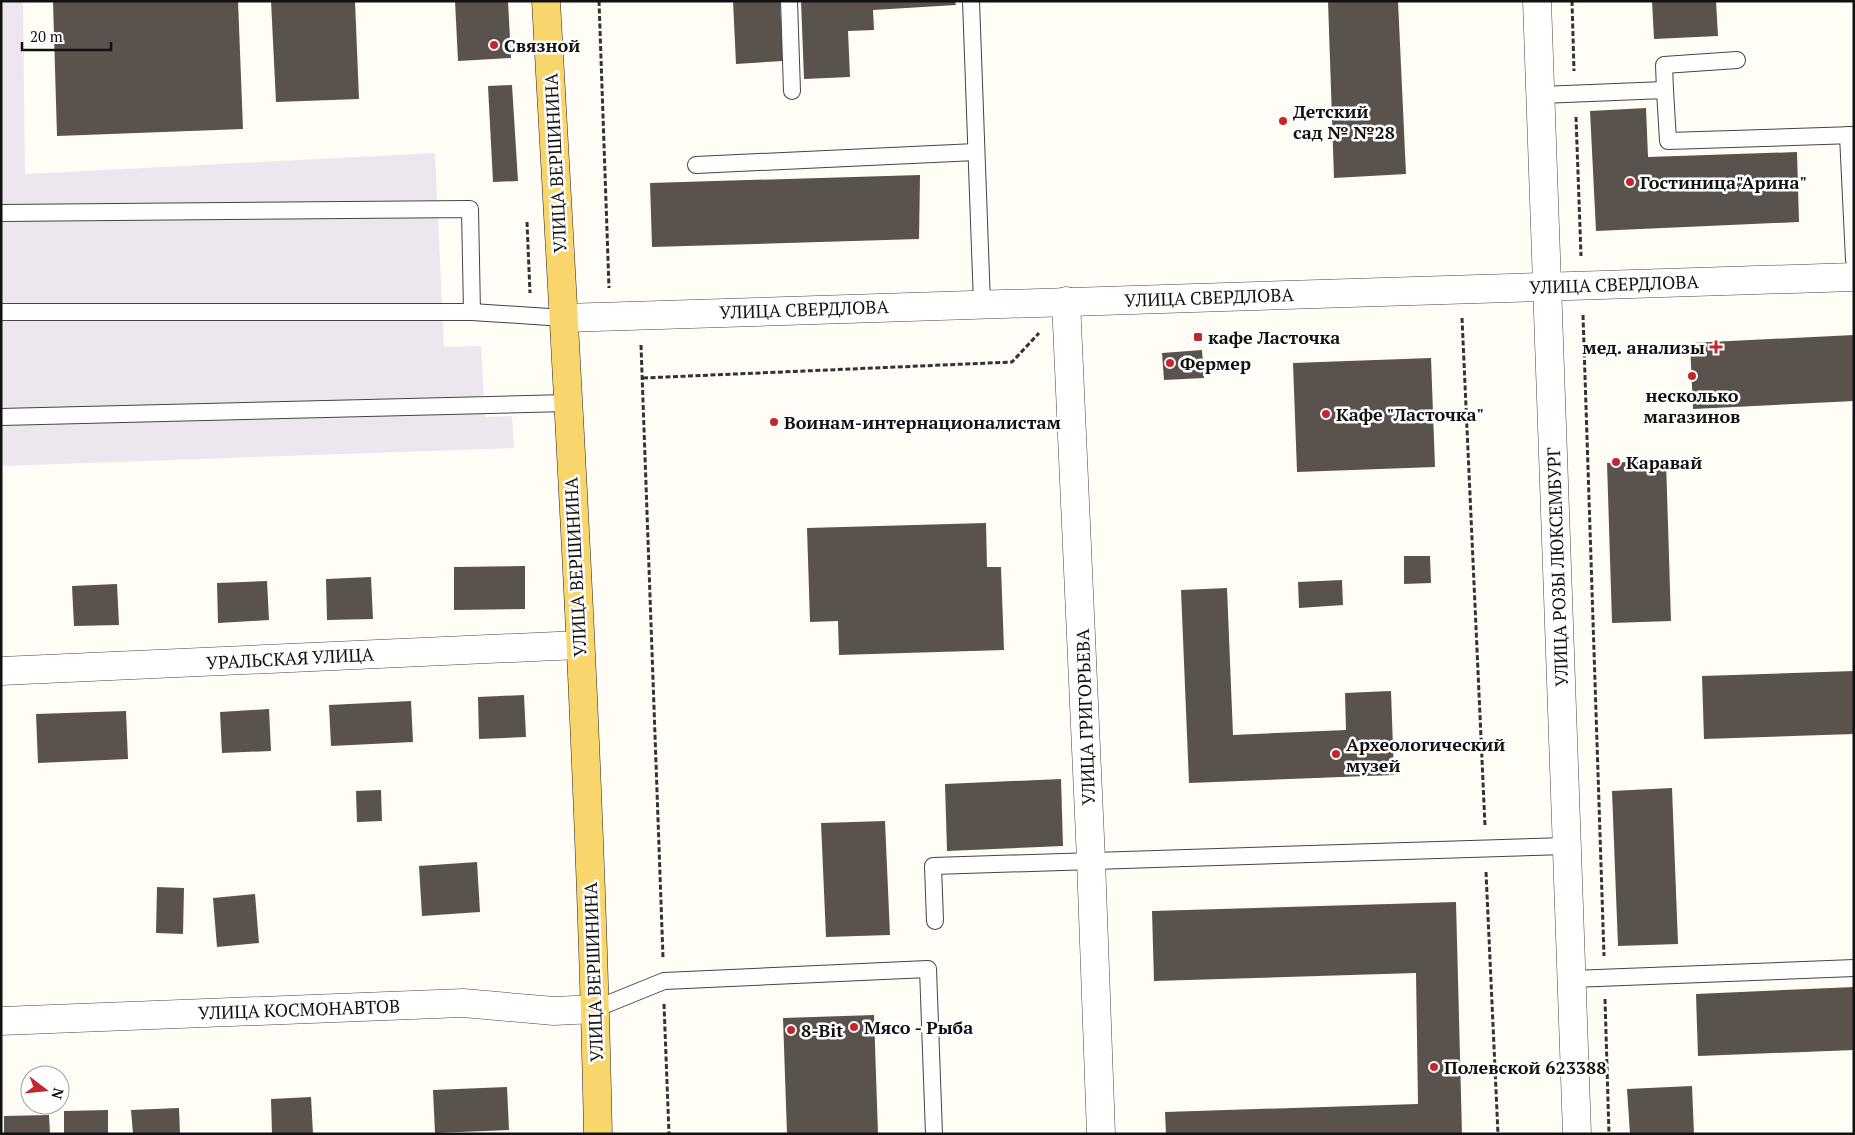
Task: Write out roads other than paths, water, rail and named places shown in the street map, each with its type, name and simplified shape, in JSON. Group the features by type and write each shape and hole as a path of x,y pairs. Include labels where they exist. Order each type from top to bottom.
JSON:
{"main road":[{"name":"УЛИЦА ВЕРШИНИНА","path":"546,1 580,645 595,1009 598,1134"}],"street":[{"name":"УЛИЦА РОЗЫ ЛЮКСЕМБУРГ","path":"1537,1 1577,1134"},
{"name":"УЛИЦА СВЕРДЛОВА","path":"564,318 640,314 1854,277"},
{"name":"УЛИЦА ГРИГОРЬЕВА","path":"1066,301 1091,860 1101,1134"},
{"name":"УРАЛЬСКАЯ УЛИЦА","path":"1,672 580,645"},
{"name":"УЛИЦА КОСМОНАВТОВ","path":"1,1021 463,1003 554,1011 595,1009"}],"lane":[{"path":"789,1 792,91"},
{"path":"971,1 982,304"},
{"path":"1737,60 1664,65 1668,141 1851,135 1854,260"},
{"path":"1541,95 1666,90"},
{"path":"696,166 976,152"},
{"path":"1,213 470,209 472,312"},
{"path":"1,312 472,312 564,318"},
{"path":"1,417 567,403"},
{"path":"935,920 933,866 1567,846"},
{"path":"595,1009 664,981 928,968 934,1134"},
{"path":"1572,978 1854,968"}],"place":[{"name":"Связной","path":"494,45"},
{"name":"Детский сад № №28","path":"1283,121"},
{"name":"Гостиница\"Арина\"","path":"1630,182"},
{"name":"кафе Ласточка","path":"1198,337"},
{"name":"мед. анализы","path":"1716,347"},
{"name":"Фермер","path":"1170,363"},
{"name":"несколько магазинов","path":"1692,376"},
{"name":"Кафе \"Ласточка\"","path":"1326,414"},
{"name":"Воинам-интернационалистам","path":"774,422"},
{"name":"Каравай","path":"1616,462"},
{"name":"Археологический музей","path":"1336,754"},
{"name":"Мясо - Рыба","path":"854,1027"},
{"name":"8-Bit","path":"791,1030"},
{"name":"Полевской 623388","path":"1434,1067"}]}
